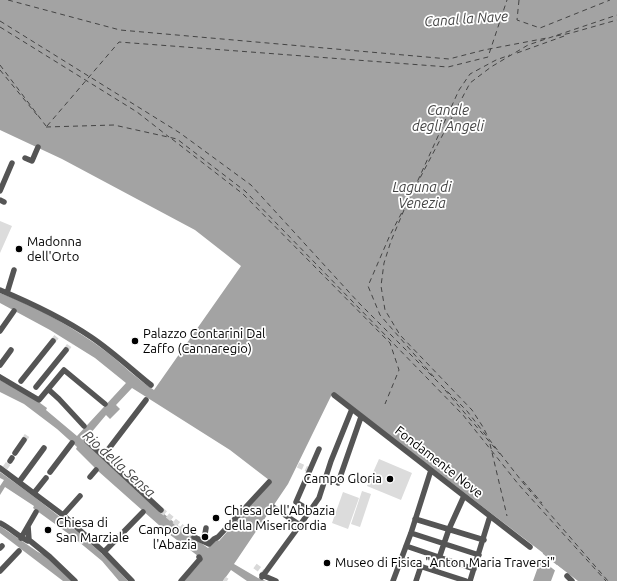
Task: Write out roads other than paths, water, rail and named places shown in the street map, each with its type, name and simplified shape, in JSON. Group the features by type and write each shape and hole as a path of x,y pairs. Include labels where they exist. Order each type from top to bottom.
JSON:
{"street":[{"path":"25,158 32,161 38,147"},
{"path":"0,191 12,163"},
{"path":"7,293 14,270"},
{"path":"0,290 68,322 152,385"},
{"path":"0,331 14,311"},
{"path":"18,384 53,341"},
{"path":"0,364 11,350"},
{"path":"36,387 66,350"},
{"path":"0,377 18,384 39,400 64,370 105,404"},
{"path":"48,389 84,426"},
{"name":"Fondamente Nove","path":"334,395 530,547"},
{"path":"104,455 146,400"},
{"path":"276,581 262,576 311,511 319,498 331,460 352,409"},
{"path":"338,483 362,417"},
{"path":"13,457 24,440"},
{"path":"87,440 161,510"},
{"path":"50,472 72,443"},
{"path":"19,482 44,448"},
{"path":"311,511 296,502 319,449"},
{"path":"3,469 63,515 104,552 132,581"},
{"path":"90,477 96,470"},
{"path":"393,581 411,533 431,470"},
{"path":"34,493 46,478"},
{"path":"194,537 209,544 217,538 269,482"},
{"path":"63,515 80,496"},
{"path":"435,570 449,529 464,496"},
{"path":"273,507 300,526"},
{"path":"20,537 36,512"},
{"path":"104,552 143,512"},
{"path":"470,581 484,540 490,516"},
{"path":"415,519 484,540"},
{"path":"0,523 40,549 75,581"},
{"path":"28,526 28,541"},
{"path":"206,528 205,534 207,543"},
{"path":"411,533 478,556"},
{"path":"406,546 474,569"},
{"path":"0,571 19,551"},
{"path":"181,581 200,559 199,557"},
{"path":"401,560 435,570 455,579 466,581"},
{"path":"417,581 421,566"},
{"path":"567,576 572,581"}],"water":[{"name":"Laguna di Venezia","path":"0,0 617,0 617,581 578,581 557,565 551,581 533,581 543,553 333,392 288,484 234,564 266,581 247,581 231,570 223,581 184,581 201,562 198,556 169,534 98,471 76,449 77,447 57,429 24,404 0,392 0,380 36,400 47,408 46,410 77,436 126,383 95,358 50,330 0,303 0,293 43,312 83,335 154,390 241,266 195,230 62,159 0,130","holes":["132,388 230,450 269,480 219,541 217,539 208,548 160,510 85,440 106,415 110,419 120,409 116,405"]},
{"path":"0,472 83,536 128,581 119,581 102,561 73,537 33,508 34,506 5,487 0,495 0,486 4,480 0,478"},
{"path":"0,526 38,552 50,558 73,581 63,581 0,533"}],"tunnel":[{"path":"53,341 58,335"},
{"path":"66,350 71,343"},
{"path":"24,440 28,434"},
{"path":"5,468 10,461"},
{"path":"298,465 309,470"},
{"path":"161,510 194,537"},
{"path":"255,566 263,572"}],"place":[{"name":"Madonna dell'Orto","path":"19,249"},
{"name":"Palazzo Contarini Dal Zaffo (Cannaregio)","path":"135,341"},
{"name":"Campo Gloria","path":"390,479"},
{"name":"Chiesa dell'Abbazia della Misericordia","path":"216,518"},
{"name":"Chiesa di San Marziale","path":"48,530"},
{"name":"Campo de l'Abazia","path":"205,537"},
{"name":"Museo di Fisica \"Anton Maria Traversi\"","path":"327,563"}],"water label":[{"name":"Canal la Nave","path":"466,19"},
{"name":"Canale degli Angeli","path":"448,118"},
{"name":"Rio della Sensa","path":"119,464"}]}
